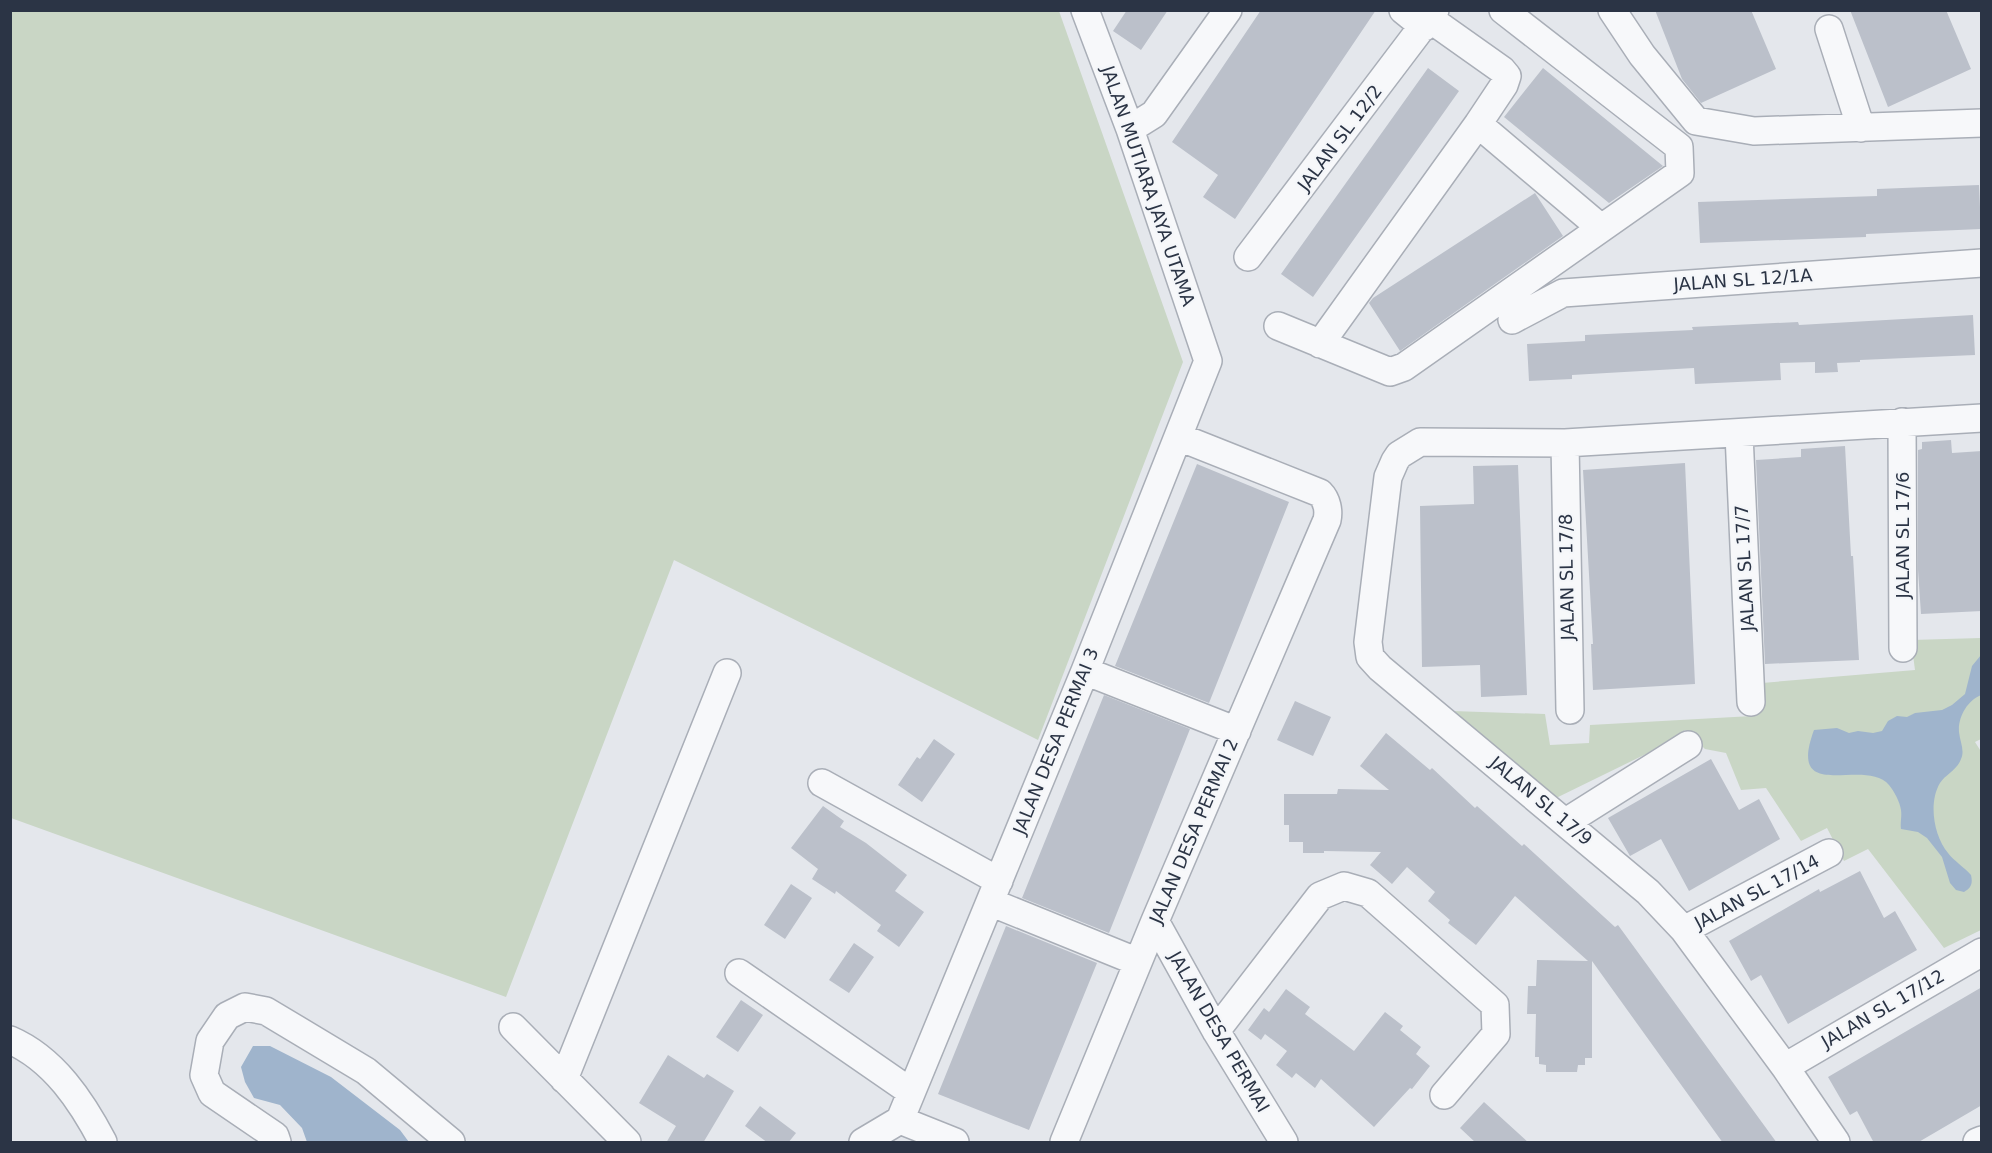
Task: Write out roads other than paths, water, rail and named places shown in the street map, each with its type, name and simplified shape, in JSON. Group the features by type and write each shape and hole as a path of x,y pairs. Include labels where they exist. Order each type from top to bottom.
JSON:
{"street":[{"name":"JALAN MUTIARA JAYA UTAMA","path":"1085,10 1130,129 1208,361"},
{"path":"1130,129 1154,114 1228,10"},
{"path":"1320,344 1478,124 1504,85 1507,76 1502,70 1430,19 1403,10"},
{"path":"1278,326 1390,372 1404,367 1680,173 1679,147 1503,10"},
{"path":"1612,10 1642,55 1696,121 1754,131 1982,123"},
{"name":"JALAN SL 12/2","path":"1248,257 1430,19"},
{"path":"1828,29 1861,128"},
{"path":"1478,124 1600,228"},
{"name":"JALAN SL 12/1A","path":"1512,320 1563,293 1982,263"},
{"name":"JALAN DESA PERMAI 3","path":"900,1120 995,892 1208,361"},
{"path":"1565,443 1982,418"},
{"name":"JALAN SL 17/6","path":"1902,422 1903,648"},
{"name":"JALAN SL 17/7","path":"1738,434 1751,702"},
{"name":"JALAN DESA PERMAI 2","path":"1064,1143 1155,921 1327,520 1327,504 1325,497 1320,493 1179,437"},
{"name":"JALAN SL 17/9","path":"1565,443 1420,442 1399,455 1388,477 1368,642 1370,657 1380,668 1648,892 1684,930 1785,1067 1836,1143"},
{"name":"JALAN SL 17/8","path":"1565,443 1569,710"},
{"path":"1084,671 1237,731"},
{"path":"564,1079 727,674"},
{"path":"1566,822 1688,745"},
{"path":"822,783 995,892 1138,962"},
{"name":"JALAN SL 17/14","path":"1684,930 1829,853"},
{"path":"1216,1031 1320,896 1344,886 1368,893 1495,1005 1496,1034 1444,1095"},
{"name":"JALAN DESA PERMAI","path":"1155,921 1216,1031 1284,1143"},
{"name":"JALAN SL 17/12","path":"1785,1067 1982,952"},
{"path":"739,973 911,1092"},
{"path":"277,1143 276,1137 212,1093 204,1075 210,1041 227,1016 245,1008 266,1011 366,1071 451,1143"},
{"path":"513,1028 627,1143"},
{"path":"10,1040 23,1046 58,1074 89,1116 104,1143"},
{"path":"863,1143 900,1120 955,1143"},
{"path":"1977,1143 1982,1140"}],"water":[{"path":"1981,655 1981,695 1968,705 1960,721 1962,756 1957,766 1940,783 1934,800 1934,819 1939,838 1950,856 1971,875 1971,885 1964,892 1956,890 1950,883 1942,857 1927,838 1918,832 1901,829 1900,807 1889,785 1878,777 1819,773 1811,767 1808,753 1814,730 1837,728 1849,733 1858,731 1873,733 1882,731 1888,721 1897,716 1907,717 1915,713 1942,710 1952,705 1965,694 1972,666"},
{"path":"253,1046 270,1046 331,1077 400,1130 409,1142 307,1142 302,1128 280,1105 254,1098 245,1082 241,1067"}]}
